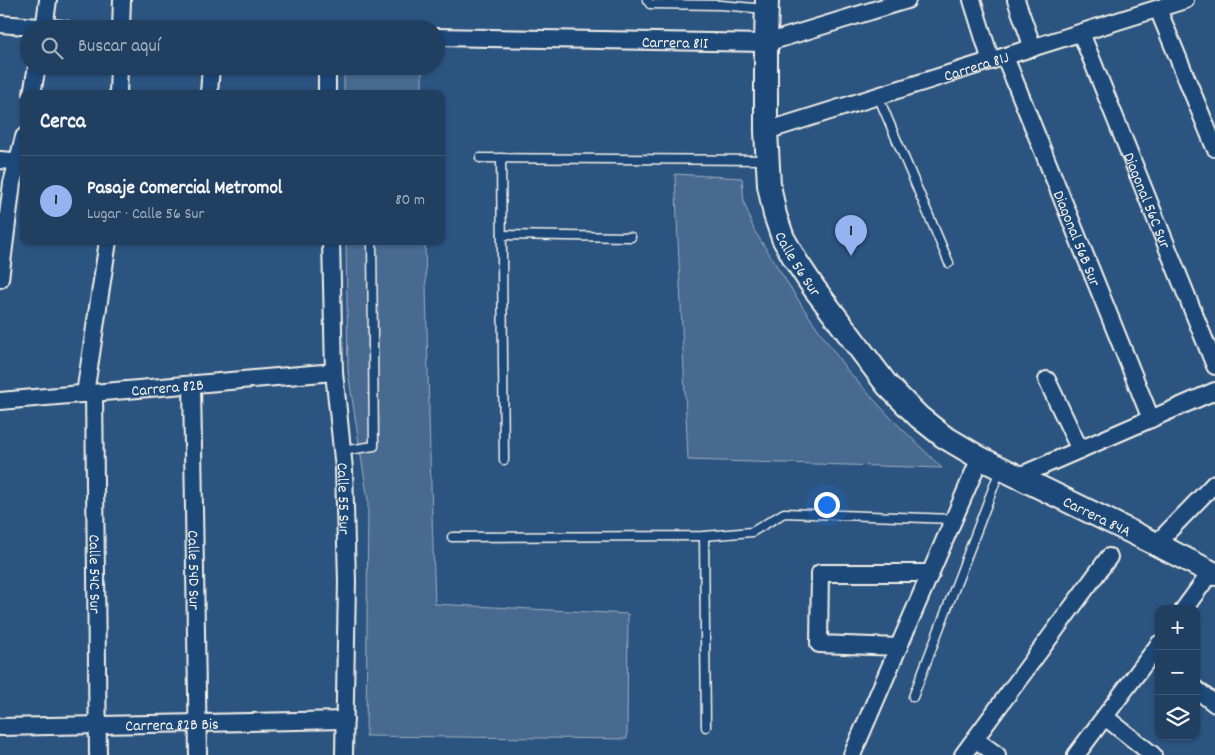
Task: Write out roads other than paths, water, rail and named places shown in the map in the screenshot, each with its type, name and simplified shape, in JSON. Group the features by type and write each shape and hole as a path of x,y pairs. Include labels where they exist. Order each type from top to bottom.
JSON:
{"street":[{"path":"45,20 48,0"},
{"path":"121,20 122,0"},
{"name":"Carrera 81I","path":"445,37 766,43 907,0"},
{"name":"Diagonal 56B Sur","path":"972,0 1151,419"},
{"path":"1016,0 1033,48"},
{"name":"Carrera 81J","path":"766,131 1185,0"},
{"name":"Calle 56 Sur","path":"767,5 766,131 769,185 775,215 783,238 814,288 887,385 919,418 943,436 980,458"},
{"path":"1158,9 1215,148"},
{"path":"0,24 20,26"},
{"name":"Diagonal 56C Sur","path":"1081,33 1215,366"},
{"path":"33,90 35,75"},
{"path":"118,90 119,75"},
{"path":"209,90 210,75"},
{"path":"327,75 327,90"},
{"path":"0,160 20,162 12,183 0,278"},
{"name":"Calle 54C Sur","path":"98,755 89,393 108,245"},
{"name":"Calle 55 Sur","path":"331,245 334,372 344,469 347,581 344,755"},
{"name":"Carrera 82B","path":"0,401 334,372"},
{"path":"1047,380 1080,450"},
{"name":"Calle 54D Sur","path":"192,385 198,755"},
{"path":"1009,473 1080,450 1215,392"},
{"path":"852,755 980,458"},
{"name":"Carrera 84A","path":"980,458 1213,573"},
{"path":"1156,544 1215,483"},
{"path":"963,755 1109,557"},
{"path":"899,647 819,644 820,573 930,573"},
{"path":"1187,605 1213,573"},
{"path":"1076,755 1155,654"},
{"path":"1200,693 1215,704"},
{"path":"1105,717 1154,755"},
{"name":"Carrera 82B Bis","path":"0,727 345,720"},
{"path":"975,739 997,755"}],"lane":[{"path":"647,0 650,4 767,5"},
{"path":"878,96 949,263"},
{"path":"480,158 768,160"},
{"path":"501,158 504,460"},
{"path":"502,235 631,237"},
{"path":"342,450 374,446 372,245"},
{"path":"913,697 1009,473"},
{"path":"452,537 704,536 752,532 784,513 954,519"},
{"path":"704,536 706,727"}],"place":[{"name":"Pasaje Comercial Metromol","path":"851,256"}]}
